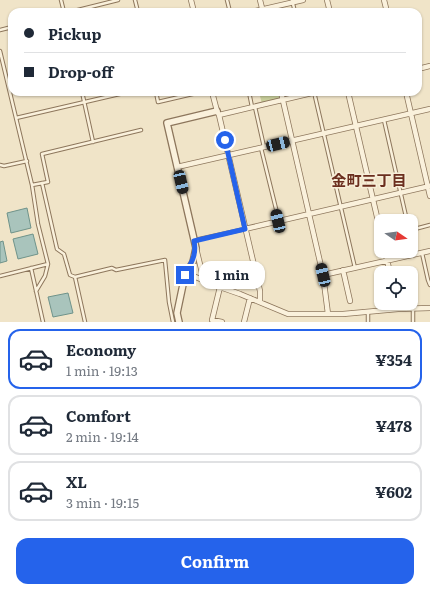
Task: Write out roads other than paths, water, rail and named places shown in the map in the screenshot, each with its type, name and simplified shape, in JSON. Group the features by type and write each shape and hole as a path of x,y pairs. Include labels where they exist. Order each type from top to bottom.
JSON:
{"street":[{"path":"271,8 293,1 303,0"},
{"path":"213,96 260,291 260,302"},
{"path":"282,96 323,275 328,314"},
{"path":"204,281 167,123 298,96"},
{"path":"349,96 376,214"},
{"path":"407,96 429,186 430,196"},
{"path":"177,167 430,109"},
{"path":"245,229 429,186"},
{"path":"179,322 177,313 186,273 193,262 196,248"},
{"path":"323,275 430,251"},
{"path":"387,260 388,266"},
{"path":"343,270 350,301"},
{"path":"186,273 220,288 250,298 288,314 328,314 388,310"},
{"path":"220,288 212,320 222,322"},
{"path":"244,322 250,298"},
{"path":"418,308 430,308"}],"lane":[{"path":"86,8 118,0"},
{"path":"0,51 8,84"},
{"path":"11,96 32,185 38,224 48,264 45,276 36,292"},
{"path":"83,96 93,142"},
{"path":"16,118 110,96"},
{"path":"157,96 158,102 184,96"},
{"path":"250,96 263,148 278,221"},
{"path":"315,96 355,268"},
{"path":"384,120 406,214"},
{"path":"32,185 48,182 42,154 141,130"},
{"path":"0,165 4,166 26,161"},
{"path":"42,183 57,249 64,254 70,275 75,277 112,268 116,270 165,260 169,302 173,322"},
{"path":"418,228 430,225"},
{"path":"194,241 245,229"},
{"path":"421,252 430,284"},
{"path":"0,276 48,264"},
{"path":"31,268 43,322"},
{"path":"75,277 85,322"},
{"path":"413,310 413,322"},
{"path":"368,312 368,322"}],"water":[{"path":"27,208 31,228 11,233 7,213"},
{"path":"33,234 38,254 18,259 13,239"},
{"path":"3,241 7,261 0,263 0,242"},
{"path":"68,293 73,313 53,317 48,297"}],"district":[{"name":"金町三丁目","path":"369,181"}]}
